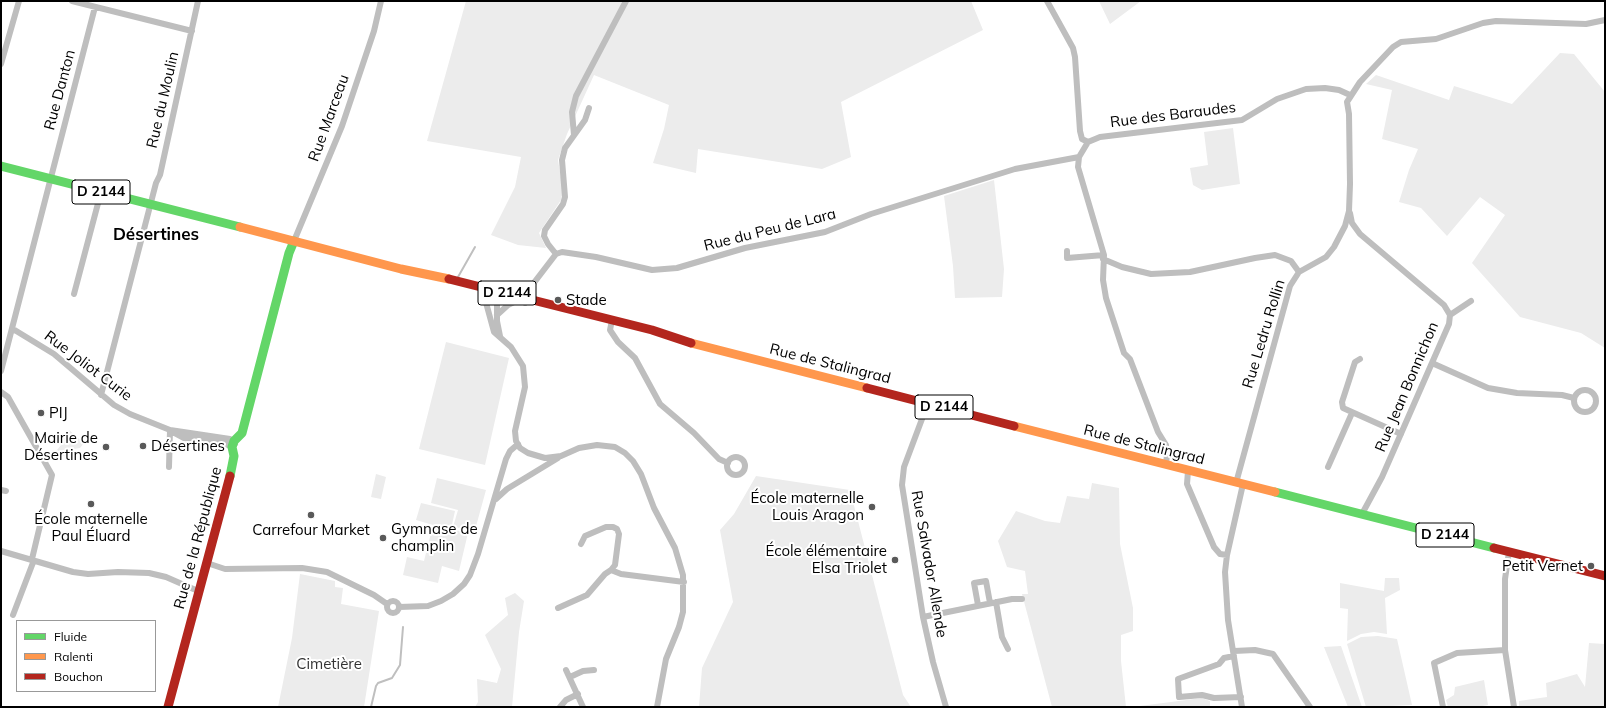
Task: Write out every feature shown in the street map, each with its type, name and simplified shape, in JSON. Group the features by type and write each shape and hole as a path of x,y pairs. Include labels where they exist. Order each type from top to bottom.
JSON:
{"main road":[{"name":"D 2144","path":"1,166 401,269 413,275 611,323"},
{"name":"Rue de la République","path":"168,707 198,591 224,502 233,448 242,432 289,253 294,241"},
{"name":"Rue de Stalingrad","path":"611,323 650,335 676,339 1188,471 1605,576"}],"street":[{"path":"1,64 18,1"},
{"path":"72,1 192,31"},
{"name":"Rue du Moulin","path":"102,395 156,183 160,175 198,1"},
{"name":"Rue Marceau","path":"294,241 342,126 374,30 382,1"},
{"path":"574,135 572,112 576,96 626,1"},
{"path":"1047,1 1073,48 1080,131 1082,139 1088,142 1079,158 1078,167 1104,257 1106,298 1124,353 1130,359 1158,432 1166,445 1166,465"},
{"name":"Rue Danton","path":"1,371 13,329 13,320 96,7"},
{"path":"1350,95 1393,47 1401,42 1436,39 1482,23 1496,21 1586,24 1605,20"},
{"name":"Rue des Baraudes","path":"1088,142 1100,137 1242,120 1277,99 1306,89 1325,88 1339,90 1350,95"},
{"name":"Rue Ledru Rollin","path":"1242,707 1228,620 1225,572 1227,555 1240,483 1290,286 1299,272 1326,257 1334,247 1345,226 1349,211 1350,145 1348,102 1350,95"},
{"path":"497,315 503,308 523,301 533,284 556,254 544,236 544,230 563,204 565,187 562,160 565,148 585,120 589,108"},
{"name":"Rue du Peu de Lara","path":"556,254 562,252 596,256 652,270 677,268 745,248 825,232 871,214 1015,169 1079,158"},
{"path":"74,294 101,192"},
{"name":"Rue Jean Bonnichon","path":"1349,211 1352,223 1360,234 1444,305 1450,315 1449,324 1382,477 1362,514"},
{"path":"1067,251 1067,258 1104,257 1122,267 1151,274 1190,272 1275,255 1291,261 1299,272"},
{"path":"500,336 492,293 485,299 491,326 494,332 500,336 519,357 523,366 525,387 515,431 518,444 523,450 534,456 545,458 561,456"},
{"path":"1450,315 1471,301"},
{"path":"611,323 610,330 618,342 635,358 660,404 694,433 718,459 728,463"},
{"name":"Rue Joliot Curie","path":"13,329 54,354 114,405 130,414 170,430 230,439 233,448"},
{"path":"1360,359 1355,362 1342,402 1342,408 1401,434"},
{"path":"1432,363 1488,388 1517,393 1562,395 1574,398"},
{"path":"1,392 8,397 52,475 33,560 13,615"},
{"name":"Rue Salvador Allende","path":"928,403 904,467 902,485 923,617 933,662 946,707"},
{"path":"1328,467 1352,413"},
{"path":"169,467 170,430"},
{"path":"207,563 225,569 302,568 327,572 374,595 387,604 393,600 397,602 399,607 428,606 453,594 464,584 475,563 495,500 506,458 510,451 518,444"},
{"path":"495,500 507,488 561,456 579,448 597,445 615,447 630,457 640,474 654,508 675,548 682,567 684,582 682,612 679,627 664,664 657,707"},
{"path":"1188,471 1187,484 1214,547 1220,554 1227,555"},
{"path":"558,608 582,599 611,570 615,565 619,534 617,529 606,527 585,536 581,544"},
{"path":"1,551 73,572 88,574 118,572 149,573 166,577 198,591"},
{"path":"1509,552 1505,579 1505,650 1514,707"},
{"path":"611,570 621,574 684,582"},
{"path":"978,605 974,583 986,581 1002,637 1008,649"},
{"path":"923,617 993,602 1022,599"},
{"path":"1241,697 1179,697 1178,679 1219,664 1224,658 1234,654 1255,650 1273,654 1310,707"},
{"path":"1443,707 1434,663 1457,653 1505,650"},
{"path":"566,670 583,707"},
{"path":"570,677 583,671 594,670"},
{"path":"560,707 566,700 578,694"}],"green space":[{"path":"466,1 971,1 983,30 841,102 851,157 822,169 698,149 696,173 653,163 664,129 669,105 594,75 567,134 558,160 563,190 561,200 539,233 546,248 518,245 491,235 515,187 521,157 427,141"},
{"path":"1099,1 1141,1 1110,24"},
{"path":"1560,53 1574,54 1605,92 1605,348 1581,333 1520,317 1472,263 1505,215 1480,197 1447,236 1421,208 1399,202 1409,170 1418,149 1382,139 1392,90 1366,84 1376,75 1449,100 1454,86 1512,104"},
{"path":"1233,128 1240,184 1202,190 1193,185 1190,168 1208,165 1204,132"},
{"path":"994,180 1004,269 1002,297 955,298 953,266 944,196"},
{"path":"446,342 509,358 485,465 419,449"},
{"path":"69,430 84,443 80,448 74,449 67,459 57,450 61,445 58,443"},
{"path":"376,474 386,477 381,499 371,497"},
{"path":"756,476 850,490 903,695 911,707 699,707 702,668 733,602 720,530 734,514"},
{"path":"437,478 486,490 475,530 453,527 458,510 431,503"},
{"path":"1092,483 1119,488 1120,544 1133,608 1133,631 1121,635 1121,661 1126,707 1052,707 1022,594 1028,594 1025,571 1007,567 998,541 1016,511 1045,521 1060,523 1067,496 1089,499"},
{"path":"421,503 455,511 451,529 468,533 459,571 442,566 438,583 403,575 407,557 424,561 433,525 416,520"},
{"name":"Cimetière","path":"300,574 335,581 335,587 343,588 341,604 379,611 364,707 278,707 292,638"},
{"path":"1385,578 1399,578 1400,590 1385,598 1387,634 1374,632 1361,634 1347,641 1348,609 1340,608 1340,583 1384,591"},
{"path":"515,593 524,601 519,632 512,707 475,707 478,702 477,679 497,683 501,669 485,635 508,615 505,598"},
{"path":"1378,636 1397,639 1412,705 1366,707 1347,644 1361,637"},
{"path":"1589,643 1605,644 1605,707 1519,707 1519,701 1547,697 1546,683 1577,674 1585,687"},
{"path":"1341,646 1362,707 1348,707 1324,647"},
{"path":"1484,680 1488,705 1477,707 1448,707 1446,700 1454,695 1455,687"},
{"path":"1202,698 1210,701 1210,707 1132,707"}],"waterway":[{"path":"458,277 475,247"},
{"path":"371,707 378,683 392,678 400,665 403,627"}],"traffic: fast":[{"path":"1,166 240,227"},
{"path":"230,476 234,456 232,447 234,441 242,433 289,253 294,241"},
{"path":"1275,492 1494,548"}],"traffic: slow":[{"path":"240,227 401,269 449,279"},
{"path":"691,343 867,388"},
{"path":"1014,426 1275,492"}],"traffic: jam":[{"path":"449,279 652,330 691,343"},
{"path":"867,388 1014,426"},
{"path":"168,707 230,476"},
{"path":"1494,548 1605,576"}],"place":[{"name":"Stade","path":"558,300"},
{"name":"PIJ","path":"41,413"},
{"name":"Désertines","path":"143,446"},
{"name":"Mairie de Désertines","path":"106,447"},
{"name":"École maternelle Paul Éluard","path":"91,504"},
{"name":"École maternelle Louis Aragon","path":"872,507"},
{"name":"Carrefour Market","path":"311,515"},
{"name":"Gymnase de champlin","path":"383,538"},
{"name":"École élémentaire Elsa Triolet","path":"895,560"},
{"name":"Petit Vernet","path":"1591,566"}],"district":[{"name":"Désertines","path":"156,235"}]}
